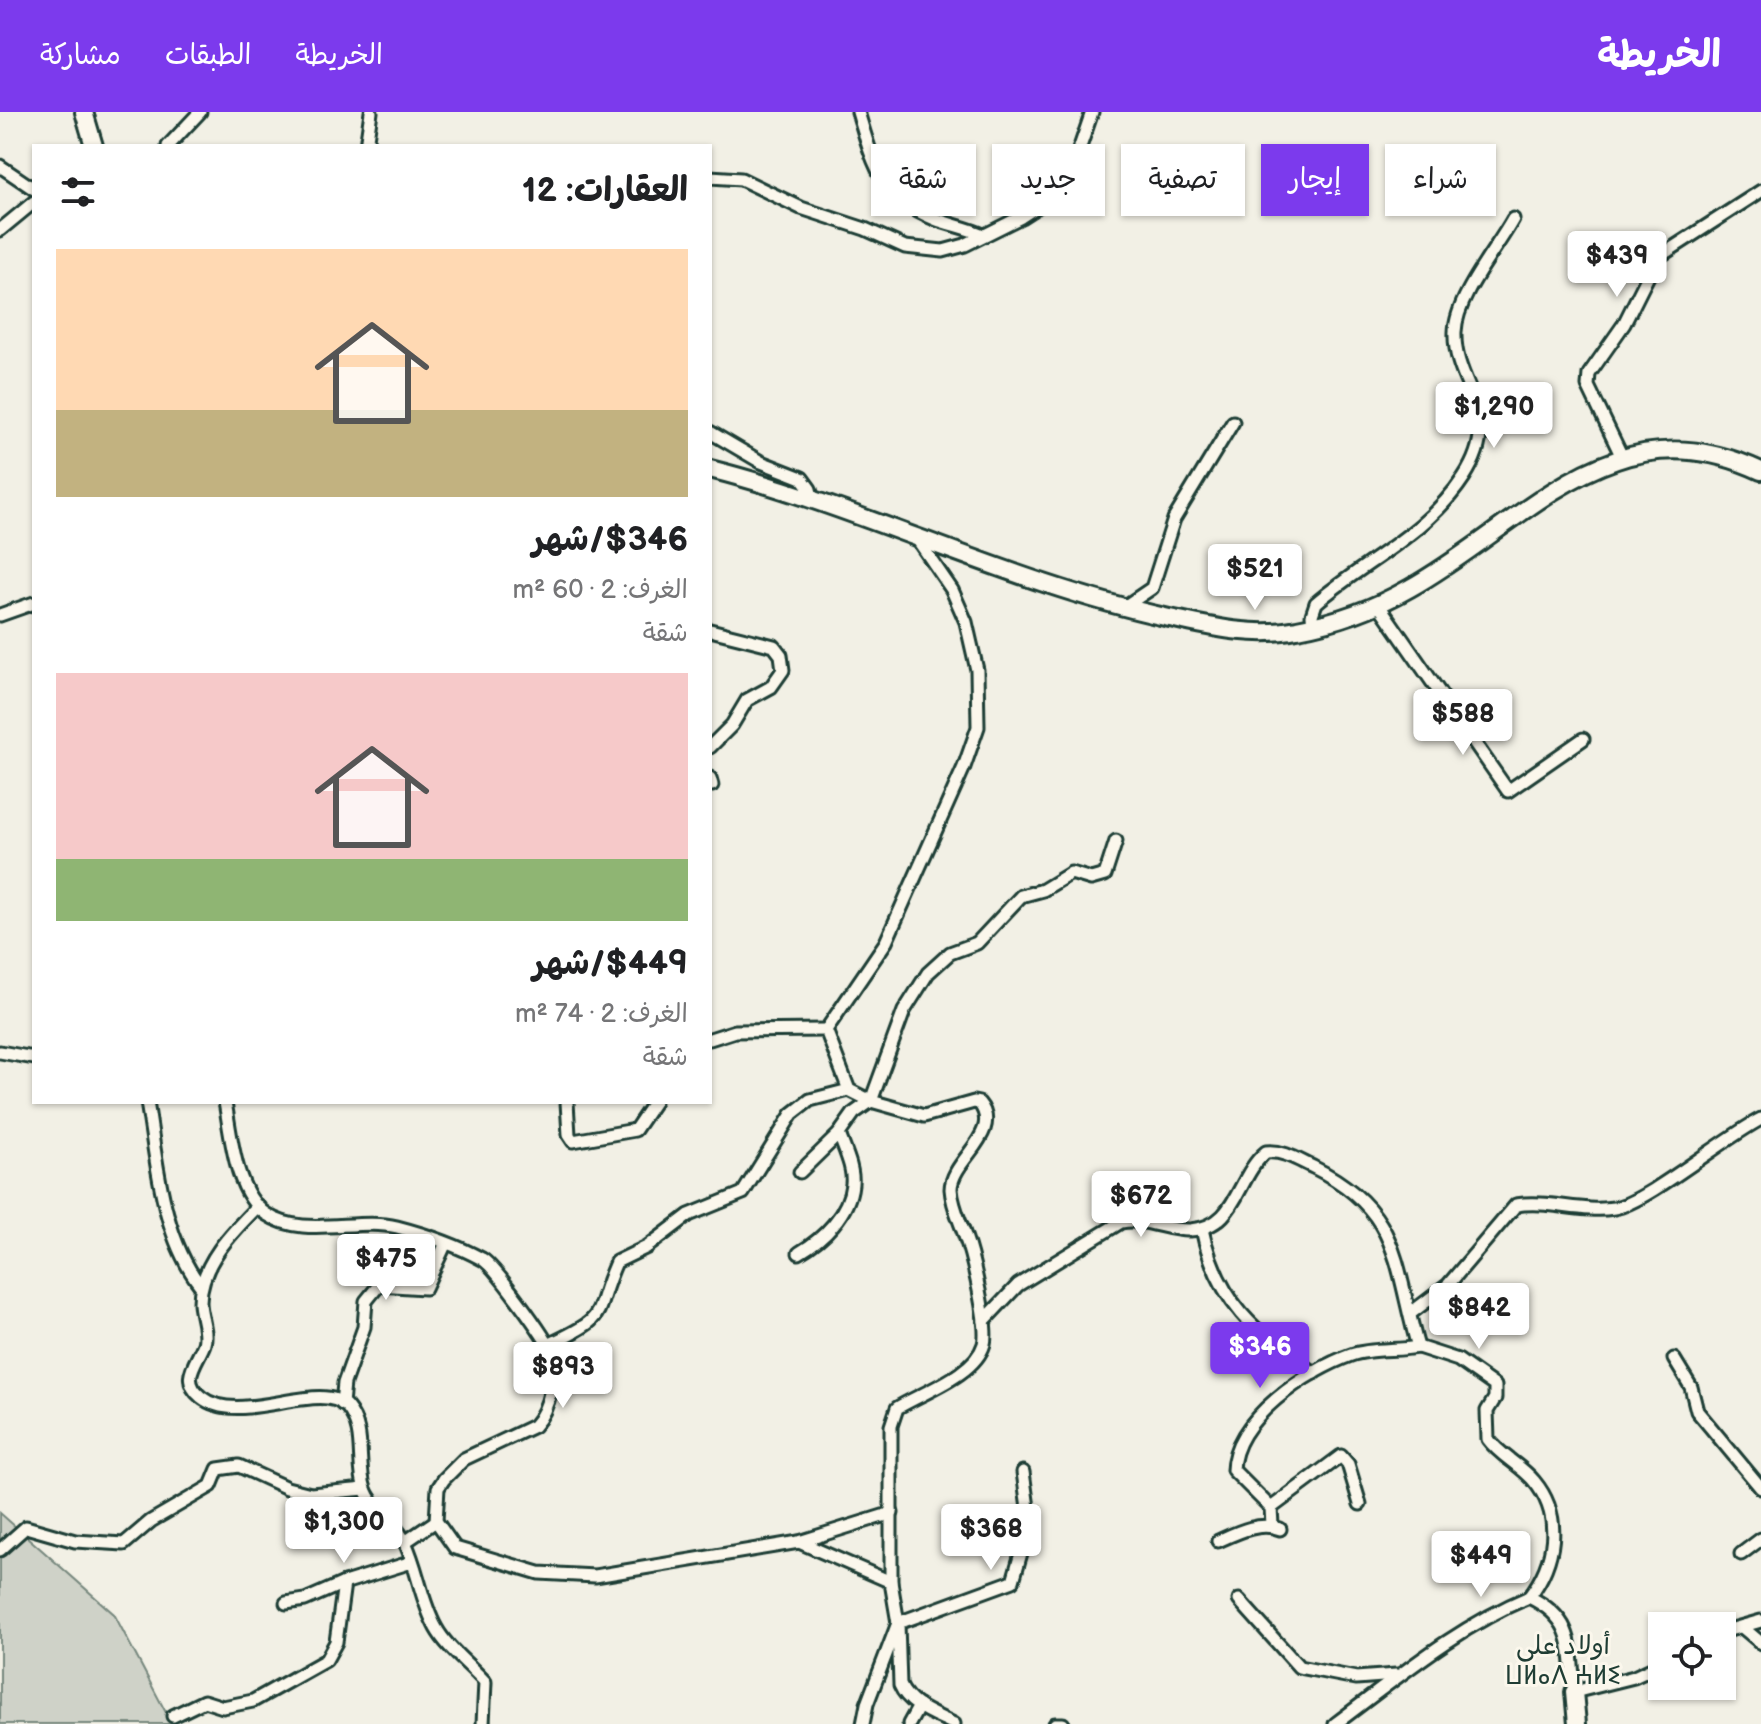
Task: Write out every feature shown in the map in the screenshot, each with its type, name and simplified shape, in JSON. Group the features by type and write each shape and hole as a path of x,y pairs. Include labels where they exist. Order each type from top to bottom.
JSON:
{"street":[{"path":"84,112 93,144"},
{"path":"170,144 200,112"},
{"path":"366,144 371,112"},
{"path":"858,112 873,166 883,183 932,218 983,235"},
{"path":"712,177 741,179 801,208 925,252 965,245 1066,188 1074,173 1085,125 1092,112"},
{"path":"0,166 32,188"},
{"path":"1622,457 1588,386 1589,374 1624,324 1657,258 1761,191"},
{"path":"0,230 32,204"},
{"path":"1313,626 1312,615 1316,603 1426,523 1465,476 1475,455 1481,418 1456,347 1455,329 1470,288 1513,219"},
{"path":"1123,608 1152,588 1174,519 1233,422"},
{"path":"712,433 761,462 802,478 810,489 813,501"},
{"path":"712,470 813,501 1123,608 1230,631 1262,633 1313,626 1378,604 1412,587 1568,479 1622,457 1647,451 1681,449 1708,451 1758,465"},
{"path":"826,1030 886,942 964,767 978,727 977,670 966,622 941,572 917,539"},
{"path":"0,615 32,604"},
{"path":"1378,604 1508,791 1583,739"},
{"path":"712,630 774,646 783,670 771,687 747,700 732,725 712,745"},
{"path":"800,1172 839,1134 854,1113 871,1101 904,1011 928,973 950,953 977,943 1021,896 1043,890 1071,873 1091,879 1105,875 1116,841"},
{"path":"712,1038 735,1031 826,1030"},
{"path":"826,1030 849,1090"},
{"path":"0,1052 32,1058"},
{"path":"548,1345 581,1330 597,1317 616,1262 647,1247 689,1215 743,1193 792,1114 810,1100 849,1090 871,1101 924,1116 969,1102 979,1103 983,1108 984,1130 952,1180 951,1191 971,1256 984,1321 984,1344 973,1361 897,1408 893,1415 891,1582 898,1623 900,1685 904,1694 919,1706 954,1724"},
{"path":"147,1104 170,1217 185,1262 200,1285 204,1342 190,1370 193,1388 204,1399 223,1409 320,1399 342,1404 352,1417 359,1436 365,1489 405,1542 437,1630 485,1682 483,1724"},
{"path":"225,1104 241,1174 264,1213 289,1222 389,1225 483,1260 493,1267 548,1345 553,1371 541,1419 534,1426 464,1459 438,1488 436,1521 455,1548 512,1567 569,1575 617,1574 799,1542 892,1513"},
{"path":"567,1104 570,1138 586,1141 635,1130 653,1104"},
{"path":"1411,1313 1448,1285 1516,1205 1531,1203 1615,1208 1641,1197 1731,1134 1761,1119"},
{"path":"799,1253 824,1236 849,1195 852,1179 839,1134"},
{"path":"984,1321 1018,1285 1121,1222 1132,1220 1186,1230 1202,1229 1225,1215 1262,1156 1271,1151 1284,1153 1339,1181 1373,1214 1398,1258 1418,1347"},
{"path":"200,1285 230,1236 258,1206"},
{"path":"1202,1229 1217,1280 1232,1302 1262,1337 1314,1373"},
{"path":"342,1404 344,1383 362,1336 363,1310 369,1294 379,1285 425,1288 445,1245"},
{"path":"1218,1541 1276,1527 1271,1508 1235,1472 1233,1464 1256,1419 1273,1402 1314,1373 1352,1355 1418,1347 1458,1360 1495,1386 1495,1398 1487,1411 1488,1439 1535,1481 1553,1525 1550,1558 1542,1580 1529,1597 1492,1613 1396,1675 1335,1724"},
{"path":"1674,1359 1691,1387 1697,1411 1761,1488"},
{"path":"1271,1508 1339,1456 1348,1464 1360,1504"},
{"path":"0,1550 29,1527 75,1541 124,1544 151,1521 211,1486 218,1469 236,1466 301,1492 365,1489"},
{"path":"863,1724 867,1704 898,1623 1013,1581 1030,1522 1023,1472"},
{"path":"405,1542 436,1521"},
{"path":"1741,1554 1761,1539"},
{"path":"799,1542 891,1582"},
{"path":"286,1603 305,1600 344,1583 412,1562"},
{"path":"173,1716 204,1701 223,1707 253,1701 298,1679 326,1660 336,1642 344,1583"},
{"path":"1529,1597 1548,1606 1566,1628 1577,1724"},
{"path":"1239,1600 1299,1667 1356,1678 1396,1675"},
{"path":"1736,1628 1761,1621"},
{"path":"1742,1627 1761,1643"},
{"path":"1574,1692 1648,1670"},
{"path":"909,1724 919,1706"},
{"path":"1055,1724 1063,1724"}],"shaded area":[{"path":"0,1513 114,1614 172,1724 0,1724"}],"district":[{"name":"أولاد علي ⵡⵍⴰⴷ ⵄⵍⵉ","path":"1563,1660"}]}
